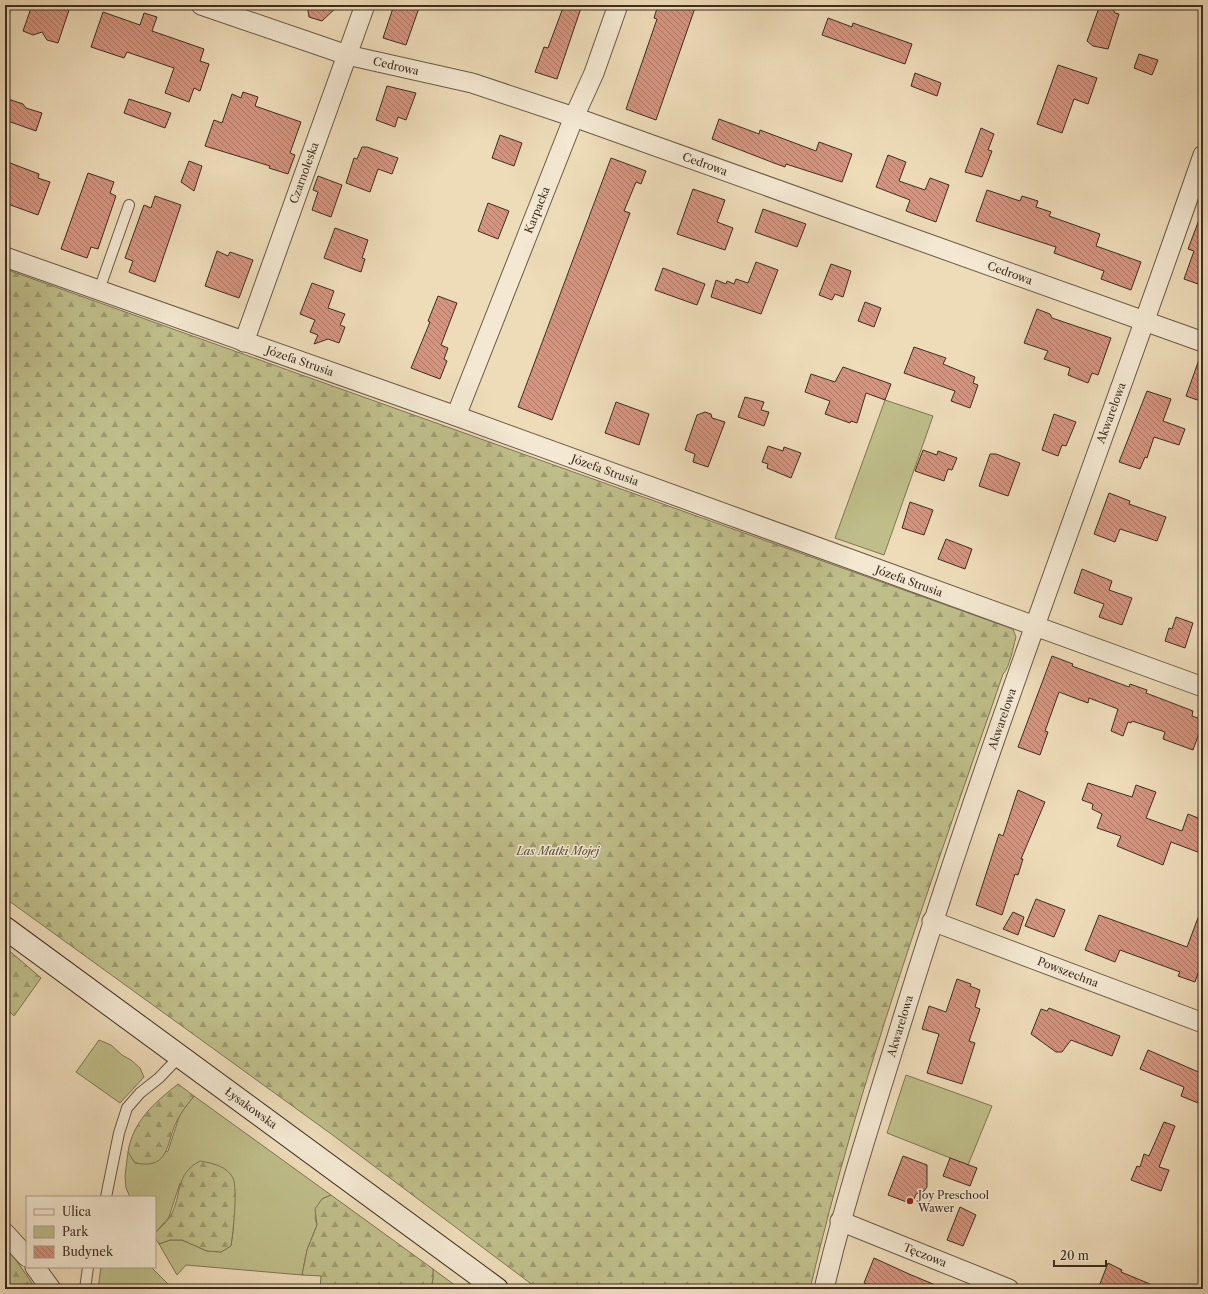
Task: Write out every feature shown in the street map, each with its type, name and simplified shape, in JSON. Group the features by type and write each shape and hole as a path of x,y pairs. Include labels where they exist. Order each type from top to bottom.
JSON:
{"street":[{"name":"Cedrowa","path":"201,5 347,55 472,83 574,117 1203,342"},
{"name":"Czarnoleska","path":"244,342 365,5"},
{"name":"Karpacka","path":"456,416 574,117 594,73 618,5"},
{"name":"Akwarelowa","path":"824,1289 840,1221 932,921 1034,627 1203,155"},
{"name":"Józefa Strusia","path":"5,257 456,416 1034,627 1203,687"},
{"name":"Powszechna","path":"932,921 1203,1023"},
{"name":"Łysakowska","path":"5,928 497,1289"},
{"name":"Tęczowa","path":"840,1221 1009,1289"},
{"path":"5,1233 26,1256"},
{"path":"36,1268 51,1289"}],"lane":[{"path":"98,290 129,205"},
{"path":"106,1196 118,1133 127,1108 140,1093 159,1078 180,1056"},
{"path":"85,1289 88,1268"}],"green space":[{"name":"Las Matki Mojej","path":"5,269 1013,629 1016,637 1009,662 1003,674 950,826 874,1056 829,1211 810,1289 538,1289 334,1136 5,898"},
{"path":"885,400 933,416 884,555 835,538"},
{"path":"5,947 41,978 14,1016 5,1007"},
{"path":"99,1040 111,1045 122,1055 131,1060 140,1068 144,1077 120,1103 76,1072"},
{"path":"906,1075 992,1106 968,1165 887,1133"},
{"path":"178,1084 194,1096 176,1123 163,1156 153,1163 135,1163 128,1152 135,1131 140,1122 153,1106"},
{"path":"194,1096 331,1195 322,1199 315,1218 317,1225 307,1250 302,1275 186,1265 177,1275 159,1244 170,1240 182,1240 207,1251 221,1252 231,1246 234,1200 180,1183 169,1217 156,1232 156,1196 130,1196 126,1188 125,1176 128,1152 135,1163 168,1151 180,1114"},
{"path":"200,1161 214,1164 223,1168 233,1178 235,1191 235,1211 231,1246 221,1252 207,1251 182,1240 170,1240 159,1244 156,1240 156,1232 170,1217 177,1201 180,1186 186,1172"},
{"path":"331,1195 433,1269 431,1289 320,1289 321,1276 302,1275 307,1250 317,1225 315,1209 322,1199"},
{"path":"5,1244 36,1289 9,1289 5,1281"},
{"path":"101,1268 152,1268 169,1285 169,1289 98,1289"},
{"path":"433,1269 460,1289 431,1289"}],"building":[{"path":"32,5 66,5 65,8 69,10 58,43 47,40 42,32 33,35 23,31"},
{"path":"307,5 339,5 322,21 309,17"},
{"path":"394,5 420,5 406,45 383,38"},
{"path":"564,5 582,5 557,79 535,72 544,47 548,48"},
{"path":"658,5 696,5 656,120 626,109 657,19 654,18"},
{"path":"1100,5 1111,5 1115,13 1119,14 1108,49 1093,46 1087,41"},
{"path":"103,12 140,25 144,13 157,17 152,31 204,49 200,61 209,64 200,91 194,88 189,102 165,93 174,68 127,52 124,58 91,47"},
{"path":"828,18 852,27 853,23 912,44 905,64 822,35"},
{"path":"1139,54 1158,60 1152,75 1134,68"},
{"path":"1058,65 1097,78 1088,104 1074,99 1062,133 1037,124"},
{"path":"915,73 941,83 937,96 911,86"},
{"path":"387,86 416,93 406,120 398,117 395,127 376,120"},
{"path":"243,92 258,97 255,106 301,122 290,153 295,155 288,174 269,168 270,166 205,146 214,120 222,123 232,94 241,98"},
{"path":"5,98 23,104 26,108 42,113 36,131 5,120"},
{"path":"129,99 171,113 165,128 124,113"},
{"path":"719,119 759,134 760,130 816,151 819,142 852,154 842,182 786,164 785,167 712,139"},
{"path":"981,128 994,134 988,150 992,151 982,177 965,172"},
{"path":"500,135 522,143 514,166 492,158"},
{"path":"362,147 367,147 398,158 392,174 378,169 370,192 346,183 354,158 357,159"},
{"path":"888,155 906,162 899,181 925,190 930,178 949,185 936,222 906,211 910,200 876,187"},
{"path":"611,158 646,171 641,184 636,182 624,211 630,213 552,420 518,407"},
{"path":"5,161 39,174 38,178 50,182 38,215 5,203"},
{"path":"189,161 202,166 194,191 181,182"},
{"path":"88,173 114,182 110,193 116,196 98,249 91,247 87,258 61,249"},
{"path":"318,176 342,185 331,217 312,210 318,192 313,190"},
{"path":"693,189 725,200 717,222 733,228 725,250 677,234"},
{"path":"987,190 1020,201 1022,196 1038,201 1036,207 1051,212 1049,216 1100,234 1096,246 1141,262 1131,290 1101,279 1104,271 1054,253 1056,247 976,221"},
{"path":"155,196 181,205 155,282 129,272 133,261 125,258 144,205 151,208"},
{"path":"488,203 509,211 498,239 478,231"},
{"path":"763,209 806,224 797,247 755,232"},
{"path":"1202,212 1203,280 1200,279 1198,284 1184,279 1194,251 1188,249"},
{"path":"335,228 368,240 362,258 365,259 361,272 324,258"},
{"path":"217,251 228,256 230,252 253,260 239,298 205,286"},
{"path":"756,262 778,270 761,314 711,297 716,280 726,284 727,281 734,284 736,279 748,283"},
{"path":"831,264 851,271 843,297 835,294 832,300 819,295"},
{"path":"663,268 705,284 697,305 655,290"},
{"path":"312,283 334,291 328,308 345,314 340,325 345,327 339,343 328,339 314,344 318,335 310,332 315,320 300,314"},
{"path":"438,296 457,303 441,345 448,348 444,359 447,361 440,379 411,368 430,322 428,321"},
{"path":"865,302 881,308 874,327 858,321"},
{"path":"1037,309 1050,314 1052,318 1111,338 1098,375 1092,373 1088,383 1068,375 1070,368 1044,359 1048,351 1024,343"},
{"path":"914,347 946,358 943,364 975,377 973,383 978,385 970,408 951,401 955,391 904,373"},
{"path":"1201,354 1203,355 1203,402 1186,396"},
{"path":"843,367 891,384 885,400 866,393 857,423 851,421 850,423 825,414 830,401 805,392 811,374 835,382"},
{"path":"1147,391 1171,399 1163,421 1185,429 1179,445 1154,437 1147,458 1145,457 1140,469 1119,462"},
{"path":"745,397 764,402 761,410 769,412 764,426 738,417"},
{"path":"616,402 649,414 639,445 605,433"},
{"path":"705,412 711,414 712,418 725,422 708,467 693,462 695,454 685,450 697,415"},
{"path":"1054,414 1076,422 1066,446 1062,445 1058,456 1042,450"},
{"path":"768,446 783,451 784,447 801,453 791,478 767,468 768,464 762,462"},
{"path":"923,450 937,455 938,451 957,458 952,470 948,469 944,481 915,471"},
{"path":"990,454 996,454 1020,463 1008,496 979,486"},
{"path":"1109,493 1130,501 1129,504 1166,517 1157,541 1120,529 1115,542 1094,534"},
{"path":"910,502 933,510 924,535 902,528"},
{"path":"946,539 972,549 965,569 938,559"},
{"path":"1082,569 1112,581 1109,590 1132,598 1122,625 1099,617 1104,604 1074,593"},
{"path":"1176,617 1193,623 1185,648 1165,641 1169,628 1172,629"},
{"path":"1052,656 1073,664 1072,666 1129,687 1130,684 1147,690 1146,693 1193,711 1192,716 1203,720 1203,722 1193,750 1163,739 1165,732 1132,721 1131,723 1128,722 1123,736 1111,731 1118,709 1089,698 1088,703 1059,692 1045,731 1048,732 1040,755 1018,747"},
{"path":"1088,783 1132,797 1136,785 1156,792 1146,818 1182,831 1188,814 1203,820 1203,854 1171,842 1163,865 1117,846 1121,836 1097,828 1102,814 1092,809 1093,804 1082,800"},
{"path":"1018,790 1045,802 1021,859 1023,859 1018,875 1015,874 1002,915 976,905 999,834 1003,836"},
{"path":"1036,899 1065,910 1054,937 1025,926"},
{"path":"1201,910 1203,910 1203,959 1195,982 1178,976 1180,972 1120,950 1115,962 1085,950 1099,915 1187,947"},
{"path":"1013,912 1024,917 1018,935 1003,929"},
{"path":"957,979 971,984 970,986 980,990 975,1007 980,1009 969,1041 975,1043 962,1084 927,1073 939,1034 922,1029 929,1006 946,1012"},
{"path":"1049,1008 1120,1036 1112,1056 1071,1040 1062,1052 1056,1052 1031,1034 1041,1009 1047,1011"},
{"path":"1148,1050 1203,1074 1203,1105 1181,1096 1184,1087 1140,1069"},
{"path":"1164,1122 1175,1126 1159,1167 1169,1170 1161,1191 1131,1180 1137,1166 1140,1167 1144,1154 1149,1156"},
{"path":"903,1156 927,1165 927,1187 924,1191 916,1194 912,1204 888,1195"},
{"path":"950,1158 977,1168 970,1186 943,1176"},
{"path":"960,1207 976,1215 963,1246 947,1240"},
{"path":"874,1258 945,1289 878,1289 864,1283"},
{"path":"1108,1263 1122,1270 1121,1272 1162,1289 1098,1289"}],"place":[{"name":"Joy Preschool Wawer","path":"910,1201"}]}
